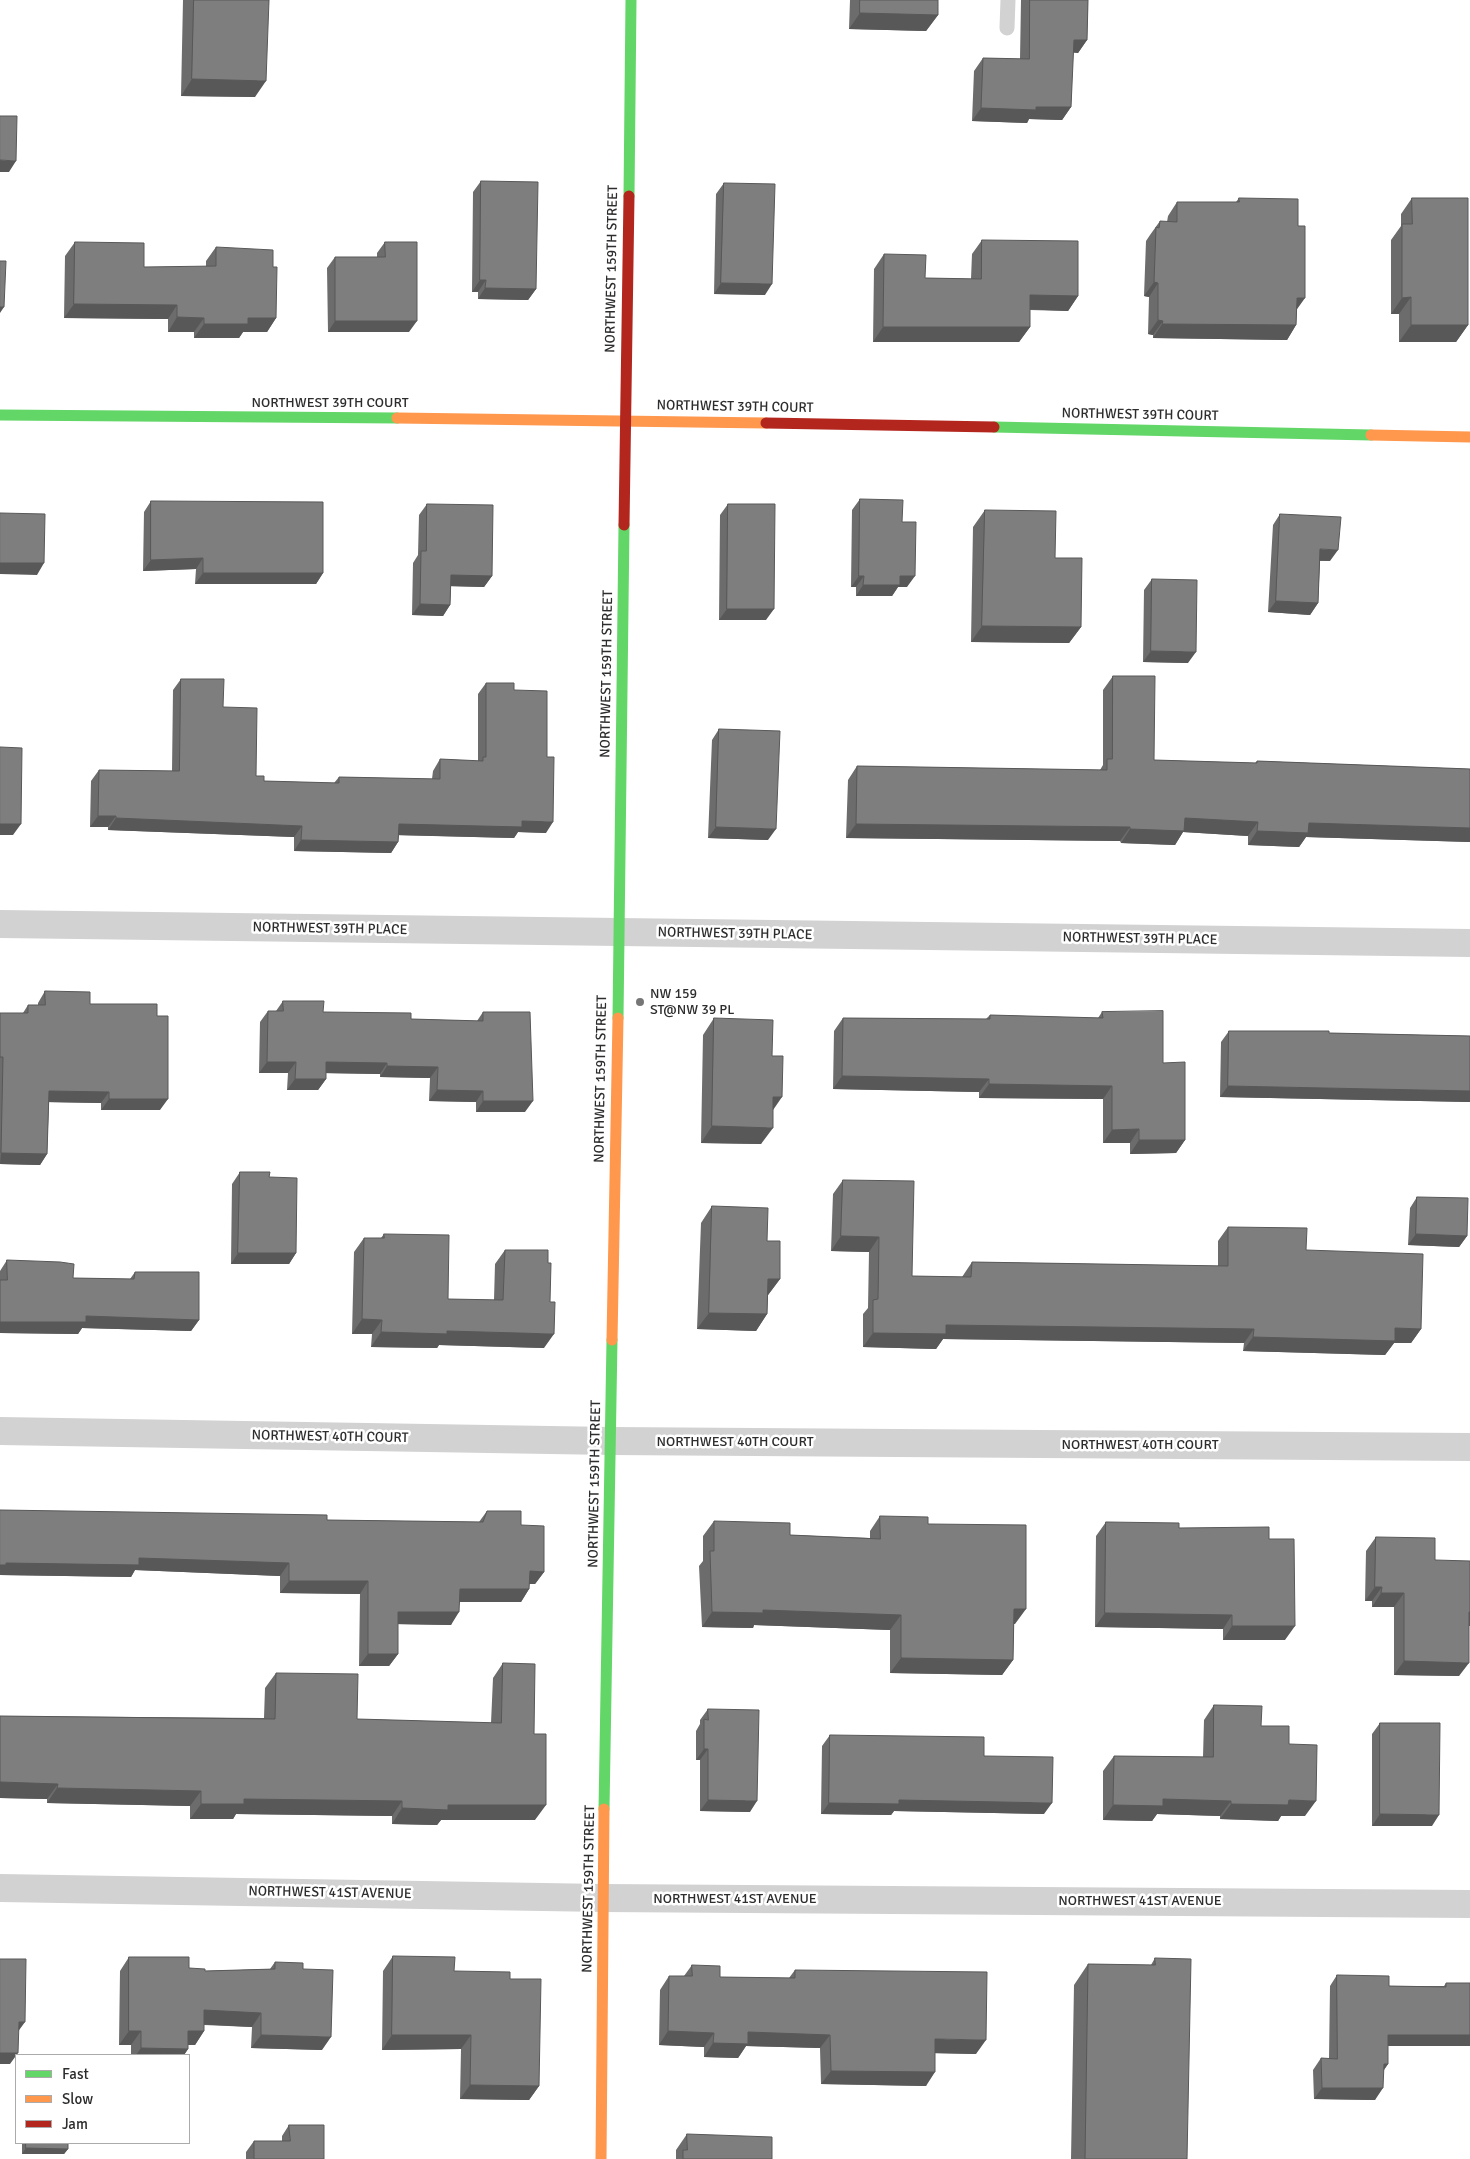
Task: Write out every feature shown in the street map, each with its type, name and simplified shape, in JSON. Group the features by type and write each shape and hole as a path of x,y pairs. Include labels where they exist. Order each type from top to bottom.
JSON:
{"street":[{"name":"NORTHWEST 159TH STREET","path":"602,2159 603,1898 631,0"},
{"name":"NORTHWEST 39TH COURT","path":"0,415 624,420 1470,437"},
{"name":"NORTHWEST 39TH PLACE","path":"0,924 1470,943"},
{"name":"NORTHWEST 40TH COURT","path":"0,1431 611,1441 1470,1447"},
{"name":"NORTHWEST 41ST AVENUE","path":"0,1888 603,1898 1470,1904"}],"lane":[{"path":"1007,28 1008,0"}],"building":[{"path":"194,0 269,0 266,81 192,79"},
{"path":"860,0 938,0 938,15 860,13"},
{"path":"1030,0 1088,0 1087,40 1074,40 1071,107 1036,107 1036,110 981,108 983,58 1029,59"},
{"path":"0,116 17,116 16,161 0,160"},
{"path":"481,181 538,182 536,289 485,288 486,280 480,280"},
{"path":"724,183 775,184 772,284 721,283"},
{"path":"1239,198 1298,199 1298,226 1305,226 1305,298 1297,298 1296,325 1162,324 1163,321 1158,320 1158,283 1154,282 1156,227 1159,228 1160,221 1177,222 1177,202 1239,202"},
{"path":"1412,198 1468,198 1468,325 1411,325 1411,297 1402,298 1402,224 1412,224"},
{"path":"982,240 1078,241 1078,296 1030,295 1030,327 883,327 884,254 926,255 925,278 981,279"},
{"path":"75,242 144,243 144,267 216,266 216,247 273,250 273,267 277,267 276,318 248,318 248,324 204,324 204,318 177,317 177,305 74,304"},
{"path":"385,242 417,242 417,321 335,321 335,257 385,257"},
{"path":"0,261 6,261 4,307 0,307"},
{"path":"860,499 903,500 902,522 916,522 915,576 900,576 900,585 863,585 864,576 859,576"},
{"path":"151,501 323,502 323,573 203,573 203,558 151,560"},
{"path":"427,504 493,505 492,576 451,575 450,605 420,604 421,551 426,551"},
{"path":"728,504 775,504 774,609 727,609"},
{"path":"985,510 1056,511 1055,558 1082,558 1081,627 982,626"},
{"path":"0,513 45,514 44,563 0,563"},
{"path":"1280,514 1341,517 1338,550 1320,549 1318,603 1276,601"},
{"path":"1152,579 1197,580 1196,652 1151,651"},
{"path":"1113,676 1155,676 1154,760 1257,763 1257,761 1470,769 1470,828 1309,823 1308,833 1257,831 1258,822 1185,818 1184,831 1130,829 1130,827 856,824 857,766 1107,770 1107,759 1112,759"},
{"path":"181,679 224,679 223,707 257,708 256,776 264,776 264,781 339,783 339,777 440,779 440,759 483,761 483,757 486,757 486,683 514,683 514,690 547,691 547,757 554,757 553,822 522,821 522,827 399,824 398,842 301,840 302,826 98,816 99,770 179,771"},
{"path":"719,729 780,731 776,829 716,827"},
{"path":"0,747 22,748 21,824 0,824"},
{"path":"45,991 90,992 90,1004 157,1004 157,1016 168,1016 168,1099 109,1099 109,1092 49,1091 47,1154 1,1153 3,1057 0,1057 0,1013 28,1013 28,1005 45,1005"},
{"path":"283,1001 324,1001 323,1012 411,1013 411,1019 483,1021 483,1012 530,1012 533,1101 483,1101 483,1091 437,1090 438,1067 387,1066 387,1063 326,1062 326,1079 295,1079 296,1062 267,1062 268,1011 283,1011"},
{"path":"1163,1011 1163,1063 1185,1062 1185,1140 1139,1140 1139,1129 1112,1130 1112,1086 989,1084 989,1079 842,1076 843,1018 990,1019 990,1015 1103,1018 1102,1012"},
{"path":"714,1018 773,1020 772,1056 783,1056 782,1097 773,1097 773,1128 712,1126"},
{"path":"1229,1031 1329,1031 1329,1033 1470,1036 1470,1091 1228,1086"},
{"path":"240,1172 270,1172 269,1177 297,1178 296,1253 238,1253"},
{"path":"843,1180 914,1181 912,1276 971,1277 972,1262 1228,1266 1228,1227 1307,1228 1306,1250 1423,1254 1421,1329 1395,1328 1395,1341 1253,1337 1254,1329 946,1325 946,1334 873,1333 873,1300 878,1299 879,1237 841,1236"},
{"path":"1417,1197 1468,1198 1467,1236 1416,1234"},
{"path":"712,1206 768,1208 767,1241 780,1241 780,1279 768,1279 767,1314 709,1313"},
{"path":"384,1234 449,1235 448,1299 503,1300 505,1250 548,1250 548,1263 551,1263 550,1302 555,1302 554,1334 447,1331 447,1334 381,1332 382,1320 362,1319 364,1238 384,1238"},
{"path":"7,1260 74,1264 73,1278 134,1279 135,1272 199,1272 199,1320 86,1316 86,1322 0,1322 0,1280 7,1280"},
{"path":"0,1510 327,1515 327,1520 483,1522 487,1511 521,1511 521,1525 544,1526 544,1572 530,1571 529,1589 460,1589 459,1612 398,1612 398,1654 368,1654 368,1581 289,1581 289,1563 139,1558 139,1565 6,1563 6,1565 0,1565"},
{"path":"880,1516 928,1517 928,1524 1026,1525 1026,1609 1014,1609 1013,1660 901,1658 901,1615 763,1610 763,1613 712,1612 710,1551 714,1551 714,1521 790,1523 790,1535 880,1539"},
{"path":"1106,1522 1179,1523 1179,1528 1269,1527 1269,1539 1294,1539 1295,1626 1232,1626 1232,1615 1105,1613"},
{"path":"1376,1537 1435,1538 1435,1560 1470,1561 1469,1663 1404,1661 1404,1593 1381,1593 1382,1587 1375,1587"},
{"path":"503,1663 535,1664 534,1734 546,1734 546,1805 448,1805 448,1810 402,1808 402,1801 244,1799 244,1804 201,1804 201,1791 57,1788 58,1784 0,1782 0,1716 275,1719 276,1673 358,1674 357,1719 501,1723"},
{"path":"1214,1705 1262,1706 1261,1726 1289,1726 1289,1744 1317,1745 1316,1801 1289,1800 1288,1805 1231,1804 1231,1801 1163,1799 1163,1806 1113,1805 1114,1756 1213,1757"},
{"path":"708,1709 759,1710 757,1801 708,1800 708,1749 704,1749 704,1719 708,1720"},
{"path":"1380,1723 1440,1723 1439,1815 1380,1814"},
{"path":"830,1735 984,1737 984,1756 1053,1757 1052,1803 899,1800 899,1804 829,1803"},
{"path":"393,1956 455,1957 454,1971 510,1972 510,1979 541,1979 539,2086 470,2085 471,2035 392,2035"},
{"path":"129,1957 189,1957 189,1968 205,1969 205,1971 275,1969 275,1962 303,1963 303,1969 333,1970 331,2037 261,2035 261,2013 204,2010 204,2031 188,2031 188,2049 141,2048 141,2031 129,2031"},
{"path":"1155,1958 1191,1959 1187,2159 1085,2159 1088,1964 1155,1965"},
{"path":"0,1959 26,1959 25,2022 19,2022 18,2053 0,2053"},
{"path":"692,1965 720,1966 720,1977 795,1978 795,1970 987,1972 986,2040 935,2039 935,2072 831,2071 830,2035 748,2032 748,2044 713,2043 714,2033 668,2031 669,1976 692,1976"},
{"path":"1337,1975 1389,1976 1389,1986 1446,1987 1446,1983 1470,1983 1470,2035 1388,2035 1388,2064 1384,2064 1383,2088 1322,2088 1321,2058 1337,2059"},
{"path":"289,2125 324,2125 324,2159 254,2159 254,2141 290,2141"},
{"path":"687,2134 772,2137 772,2159 683,2159 683,2150 687,2150"},
{"path":"26,2144 68,2144 68,2149 26,2148"}],"traffic: fast":[{"path":"629,196 631,0"},
{"path":"0,415 397,418"},
{"path":"994,427 1371,435"},
{"path":"618,1018 624,525"},
{"path":"604,1809 612,1340"}],"traffic: slow":[{"path":"397,418 766,423"},
{"path":"1371,435 1470,437"},
{"path":"612,1340 618,1018"},
{"path":"601,2159 604,1809"}],"traffic: jam":[{"path":"624,525 629,196"},
{"path":"766,423 994,427"}],"place":[{"name":"NW 159 ST@NW 39 PL","path":"640,1002"}]}
